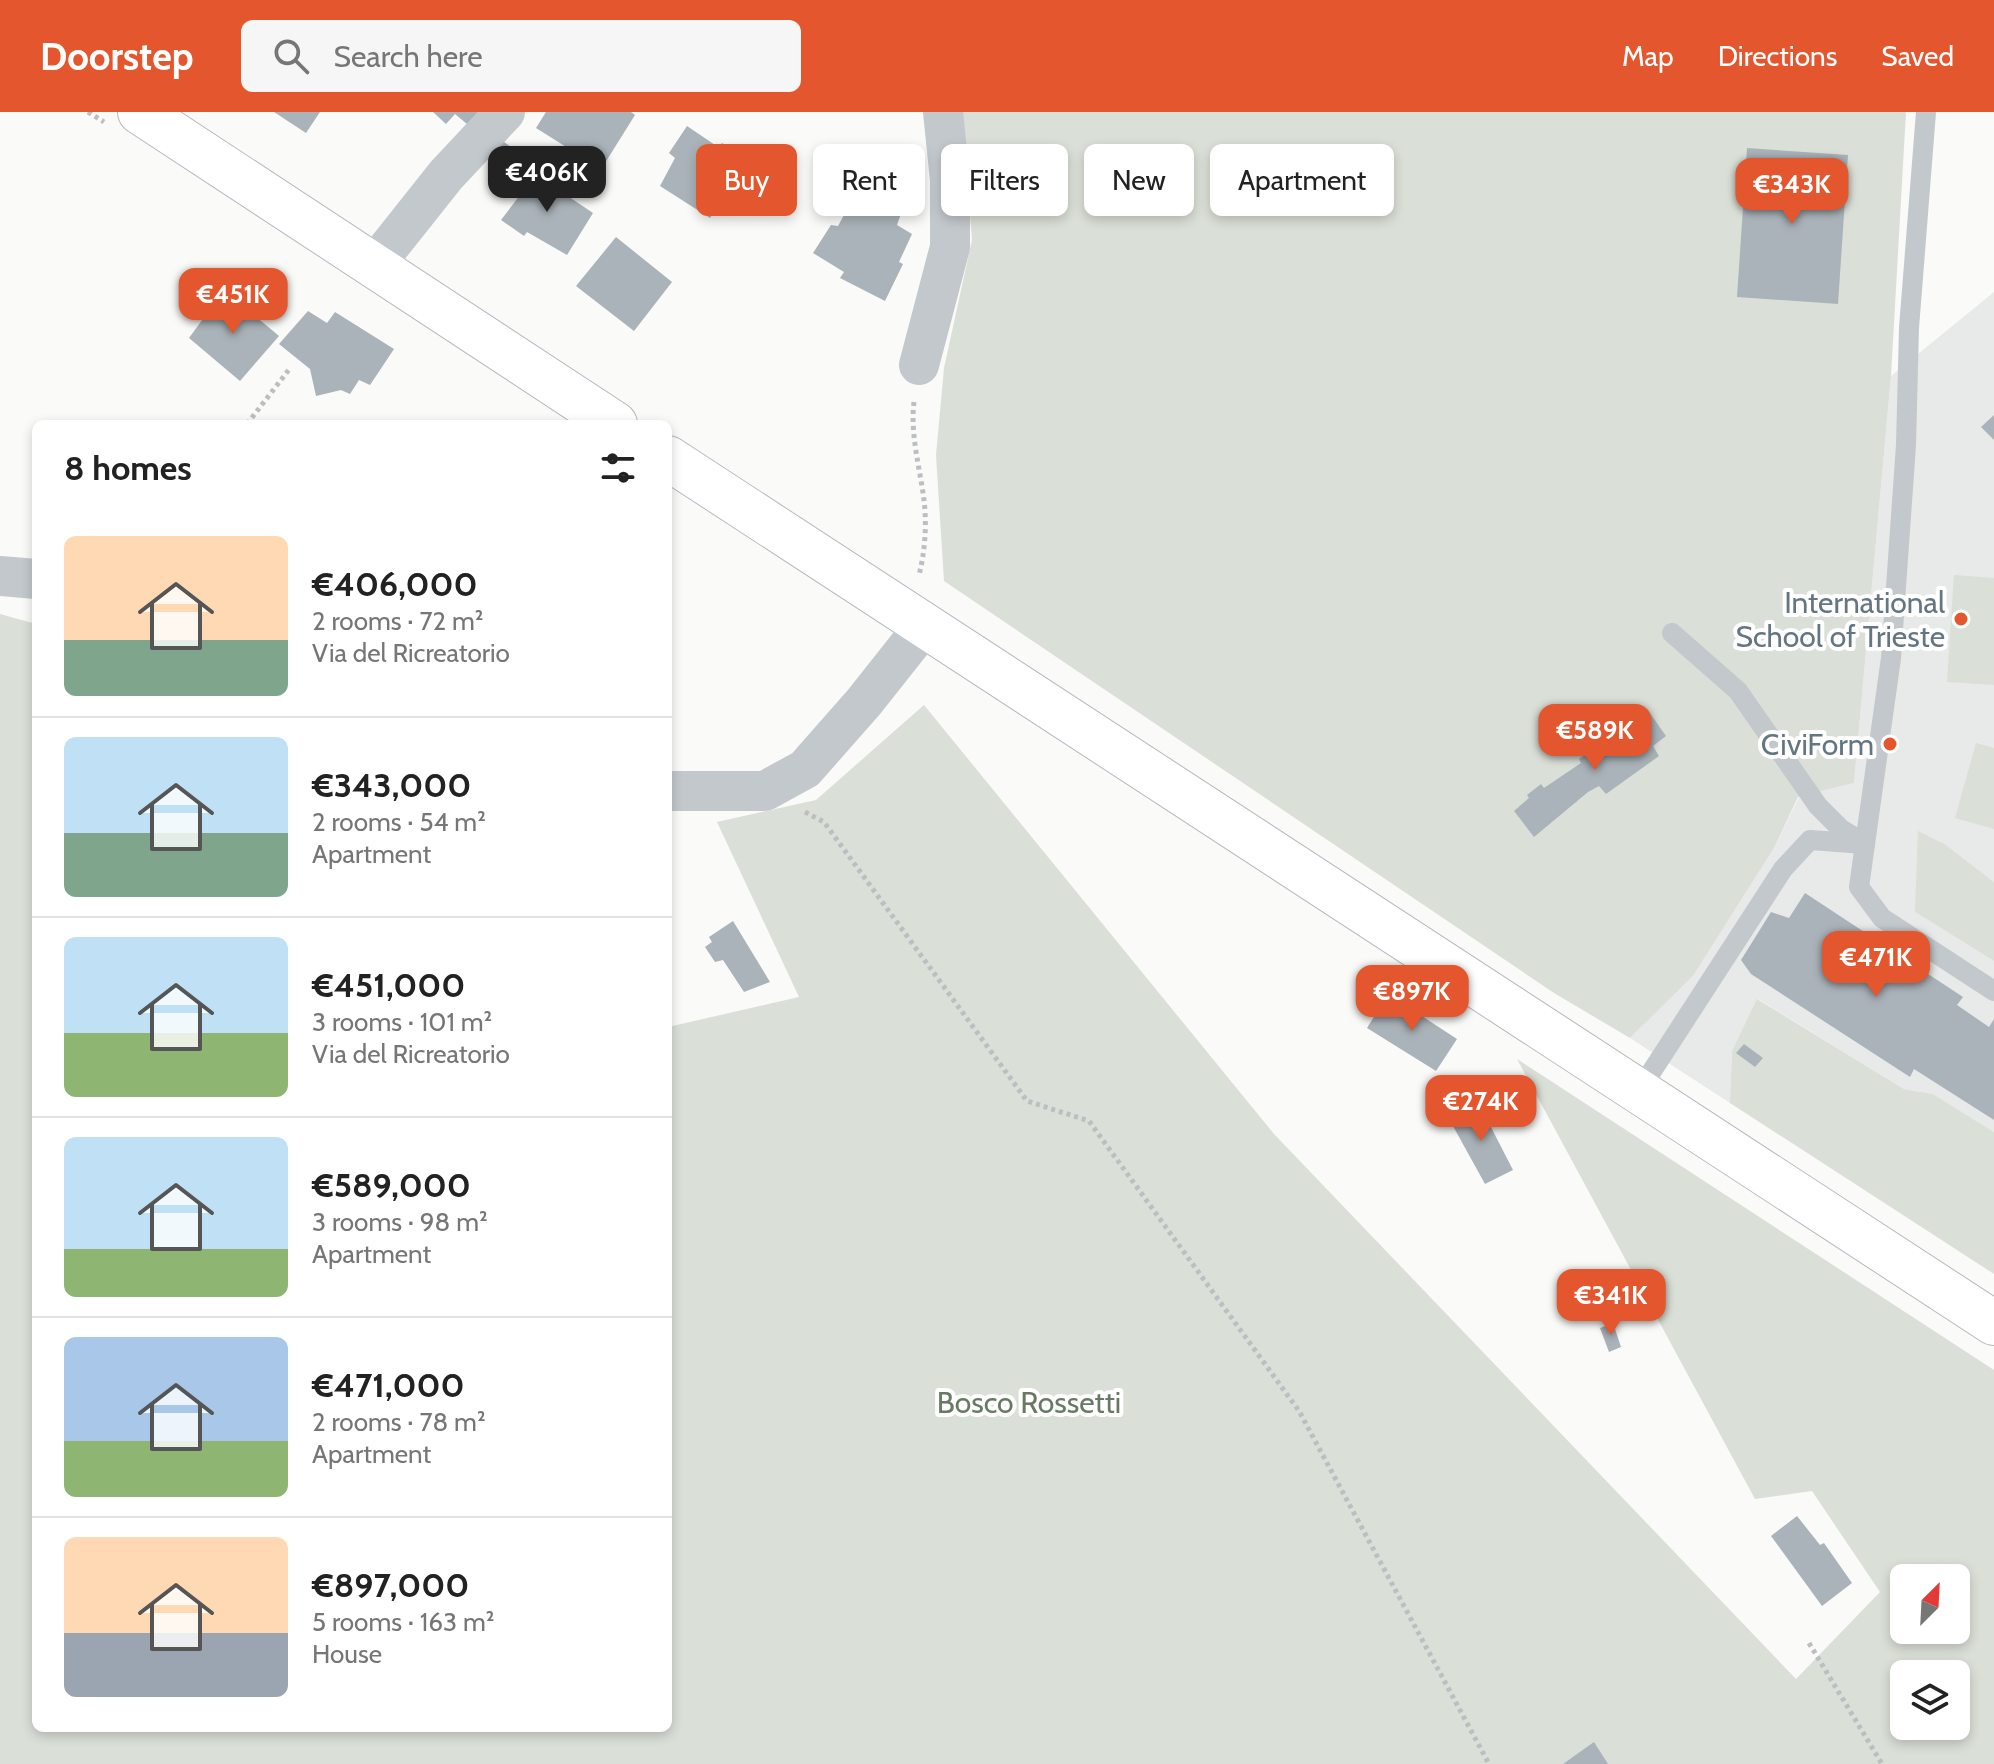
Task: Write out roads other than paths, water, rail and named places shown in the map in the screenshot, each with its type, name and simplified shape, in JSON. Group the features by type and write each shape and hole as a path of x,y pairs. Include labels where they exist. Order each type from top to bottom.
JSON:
{"main road":[{"path":"140,112 609,420"},
{"path":"672,461 1994,1323"}],"street":[{"path":"373,267 446,175 505,112"},
{"path":"919,365 950,247 950,180 943,112"},
{"path":"0,576 32,579"},
{"path":"672,791 765,791 805,769 864,702 917,620"}],"lane":[{"path":"1926,112 1909,328 1906,445 1891,658 1859,887 1882,918 1994,991"},
{"path":"1672,633 1738,691 1818,806 1841,829 1865,844"},
{"path":"1639,1091 1783,869 1810,840 1865,844"}],"place":[{"name":"International School of Trieste","path":"1961,619"},
{"name":"CiviForm","path":"1890,744"}],"park label":[{"name":"Bosco Rossetti","path":"1029,1402"}]}
